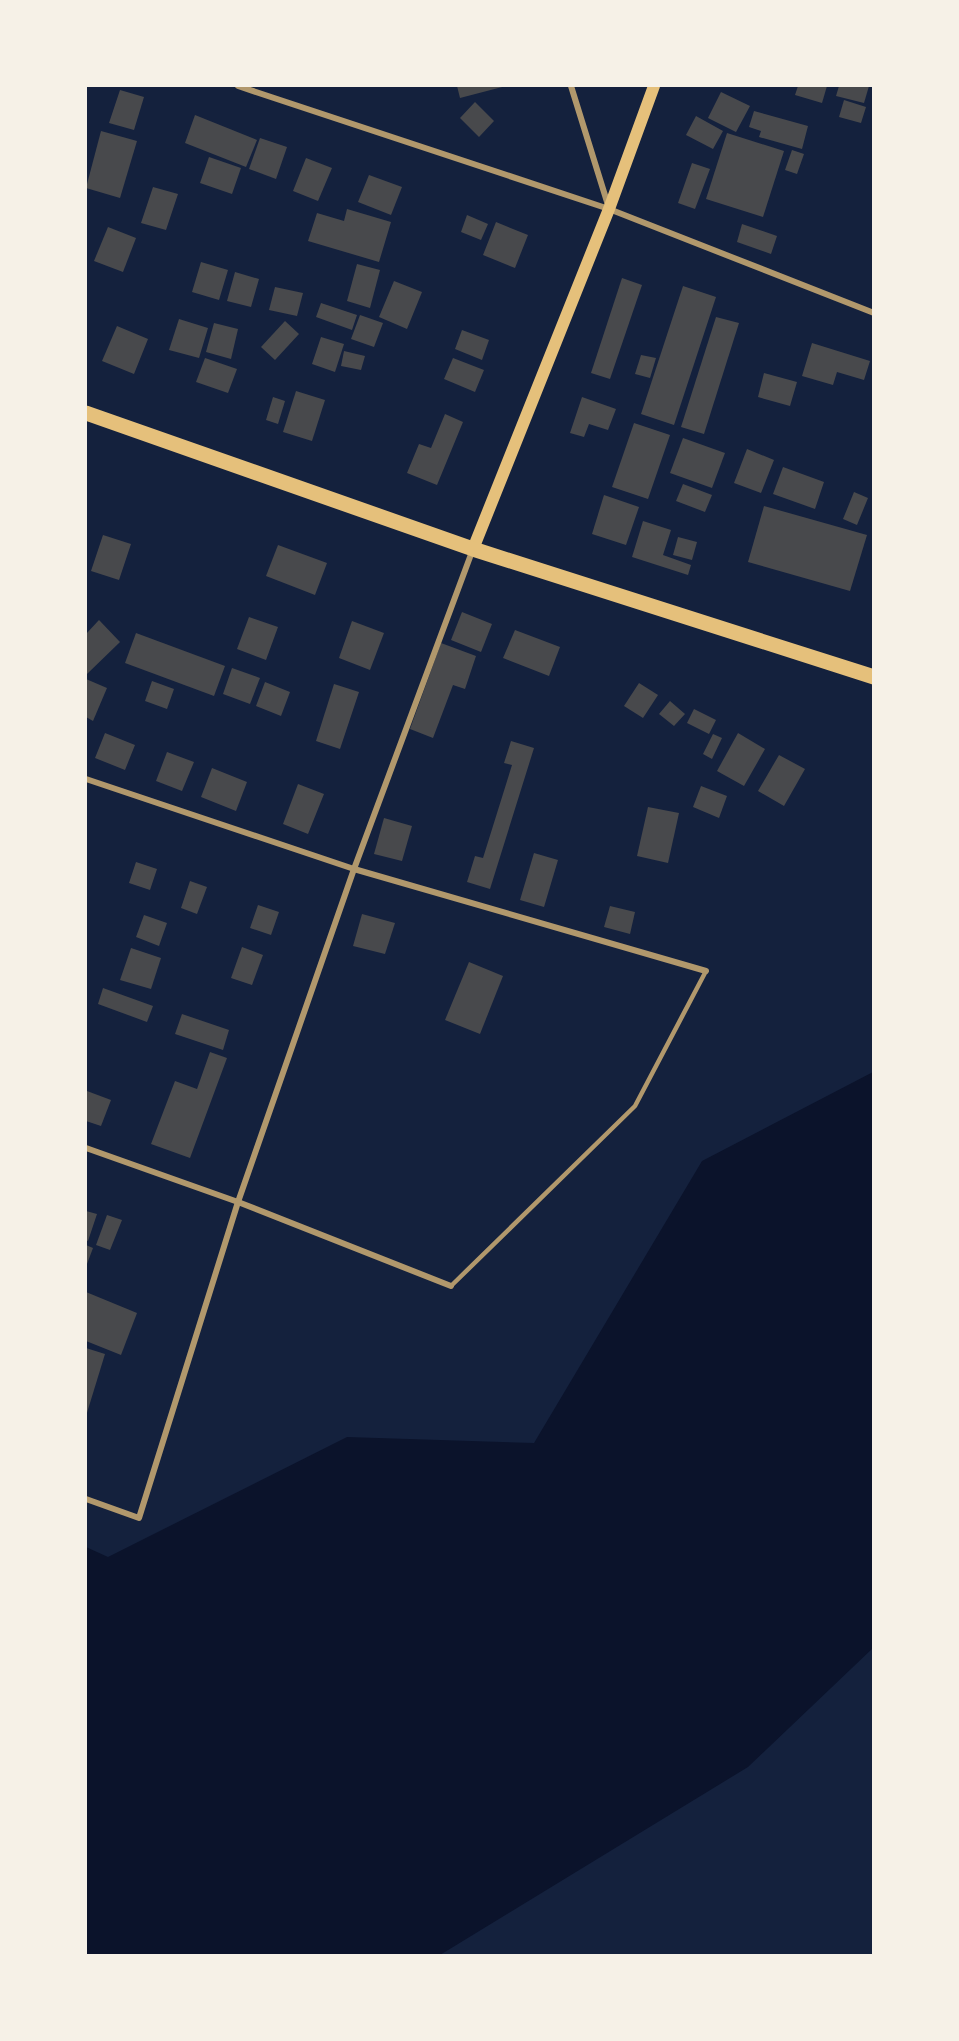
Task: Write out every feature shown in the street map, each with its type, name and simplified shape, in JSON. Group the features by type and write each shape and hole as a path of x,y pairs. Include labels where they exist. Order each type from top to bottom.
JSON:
{"main road":[{"path":"473,549 609,209 654,86"},
{"path":"86,413 473,549 873,677"}],"street":[{"path":"238,86 609,209 873,313"},
{"path":"571,86 609,209"},
{"path":"86,1499 139,1518 238,1202 354,869 473,549"},
{"path":"86,779 354,869 706,971"},
{"path":"86,1148 238,1202 451,1286"}],"lane":[{"path":"451,1286 635,1106 706,971"}],"water":[{"path":"873,1072 873,1648 748,1767 440,1955 86,1955 86,1547 108,1557 347,1437 534,1443 702,1161"}],"building":[{"path":"457,86 506,86 460,98"},
{"path":"798,86 827,86 822,103 795,95"},
{"path":"839,86 869,86 864,103 836,96"},
{"path":"120,90 144,97 134,130 109,123"},
{"path":"721,92 750,106 736,132 708,118"},
{"path":"844,100 866,107 861,123 839,117"},
{"path":"475,102 494,121 479,137 460,118"},
{"path":"754,111 808,126 802,149 759,137 761,131 749,127"},
{"path":"195,115 257,140 246,167 185,143"},
{"path":"696,116 723,131 713,149 686,135"},
{"path":"101,131 137,141 120,198 86,188"},
{"path":"727,133 784,151 763,217 706,199"},
{"path":"260,138 287,147 276,179 249,169"},
{"path":"792,150 804,154 797,174 785,170"},
{"path":"209,157 241,168 232,194 200,183"},
{"path":"306,158 332,168 318,201 293,191"},
{"path":"692,163 710,169 695,209 678,203"},
{"path":"369,175 402,187 391,215 358,202"},
{"path":"153,187 178,194 166,230 141,223"},
{"path":"347,209 391,222 379,262 308,241 317,213 344,221"},
{"path":"467,215 488,224 481,240 461,232"},
{"path":"496,222 528,235 515,268 483,255"},
{"path":"742,224 777,236 771,254 737,242"},
{"path":"108,227 136,238 123,272 94,261"},
{"path":"201,262 228,270 219,300 192,292"},
{"path":"357,264 380,270 370,308 347,301"},
{"path":"235,272 259,279 251,307 227,301"},
{"path":"622,278 642,285 610,379 591,373"},
{"path":"394,281 422,292 407,329 379,317"},
{"path":"683,286 716,297 674,425 641,414"},
{"path":"275,287 303,293 297,316 269,310"},
{"path":"321,303 357,315 352,330 316,317"},
{"path":"360,315 383,323 374,347 351,339"},
{"path":"716,317 739,323 704,434 681,427"},
{"path":"179,319 208,328 199,358 169,350"},
{"path":"285,321 299,334 275,360 261,347"},
{"path":"214,323 238,329 231,359 206,352"},
{"path":"117,326 148,339 134,374 102,361"},
{"path":"462,330 489,340 482,360 455,349"},
{"path":"321,337 344,344 335,372 312,364"},
{"path":"812,343 870,361 864,380 837,372 833,385 802,376"},
{"path":"344,351 365,356 361,370 341,366"},
{"path":"641,355 656,358 650,378 635,374"},
{"path":"205,358 237,369 228,393 196,382"},
{"path":"453,358 484,370 475,392 444,379"},
{"path":"764,373 797,382 790,406 758,397"},
{"path":"296,391 325,400 312,441 283,432"},
{"path":"273,397 285,401 278,424 266,420"},
{"path":"582,397 616,409 608,430 589,424 584,437 570,433"},
{"path":"445,414 463,422 437,485 407,473 419,444 431,448"},
{"path":"634,423 670,435 648,499 612,487"},
{"path":"683,438 725,453 712,488 670,473"},
{"path":"747,449 774,460 761,493 734,483"},
{"path":"783,467 824,482 815,509 773,494"},
{"path":"683,484 712,495 705,512 676,501"},
{"path":"854,492 868,498 857,525 843,519"},
{"path":"604,495 639,507 626,545 592,534"},
{"path":"764,506 867,535 850,591 748,562"},
{"path":"643,521 671,530 663,555 691,565 688,575 632,557"},
{"path":"103,535 131,544 119,580 91,571"},
{"path":"678,537 697,542 692,560 673,555"},
{"path":"278,545 327,563 315,595 266,576"},
{"path":"462,612 492,624 481,652 451,640"},
{"path":"249,617 278,627 266,660 237,649"},
{"path":"99,620 120,642 86,675 86,634"},
{"path":"352,621 384,633 370,670 339,658"},
{"path":"515,630 560,647 549,676 503,658"},
{"path":"136,633 225,666 214,696 125,663"},
{"path":"441,643 476,656 465,689 453,685 433,738 410,729"},
{"path":"232,668 260,678 250,704 223,694"},
{"path":"86,679 107,688 93,721 86,717"},
{"path":"152,681 174,689 167,709 145,701"},
{"path":"265,682 290,692 281,716 256,706"},
{"path":"639,683 658,695 643,718 624,706"},
{"path":"334,684 359,692 340,749 316,741"},
{"path":"670,701 685,714 674,726 659,714"},
{"path":"694,709 716,720 709,734 687,723"},
{"path":"105,733 135,745 125,770 95,758"},
{"path":"738,733 765,749 744,786 717,771"},
{"path":"713,734 722,738 712,759 703,754"},
{"path":"511,741 534,748 490,889 467,882 475,856 483,858 512,765 504,763"},
{"path":"167,752 194,762 182,791 156,781"},
{"path":"779,755 805,769 784,806 758,791"},
{"path":"212,768 247,782 236,811 201,797"},
{"path":"298,784 324,794 308,834 283,824"},
{"path":"701,786 727,796 719,818 693,807"},
{"path":"648,807 679,813 668,863 637,856"},
{"path":"384,818 412,826 402,861 374,854"},
{"path":"534,853 558,860 544,907 520,900"},
{"path":"136,862 157,869 150,890 129,883"},
{"path":"190,881 207,887 197,914 181,908"},
{"path":"258,905 279,912 271,935 250,928"},
{"path":"610,906 635,912 630,934 604,927"},
{"path":"362,914 395,923 385,954 353,946"},
{"path":"144,915 167,923 159,946 136,937"},
{"path":"242,947 263,955 252,985 231,978"},
{"path":"131,948 161,958 151,989 120,980"},
{"path":"469,962 503,976 480,1034 445,1020"},
{"path":"103,988 153,1006 147,1022 98,1004"},
{"path":"182,1014 229,1030 223,1050 175,1034"},
{"path":"210,1052 227,1058 190,1158 151,1144 175,1081 197,1089"},
{"path":"87,1091 111,1100 101,1126 86,1121"},
{"path":"86,1211 97,1214 88,1241 86,1240"},
{"path":"107,1215 122,1220 110,1250 96,1245"},
{"path":"86,1245 93,1248 87,1264 86,1264"},
{"path":"86,1292 137,1313 121,1355 86,1341"},
{"path":"86,1348 105,1354 86,1416"}]}
